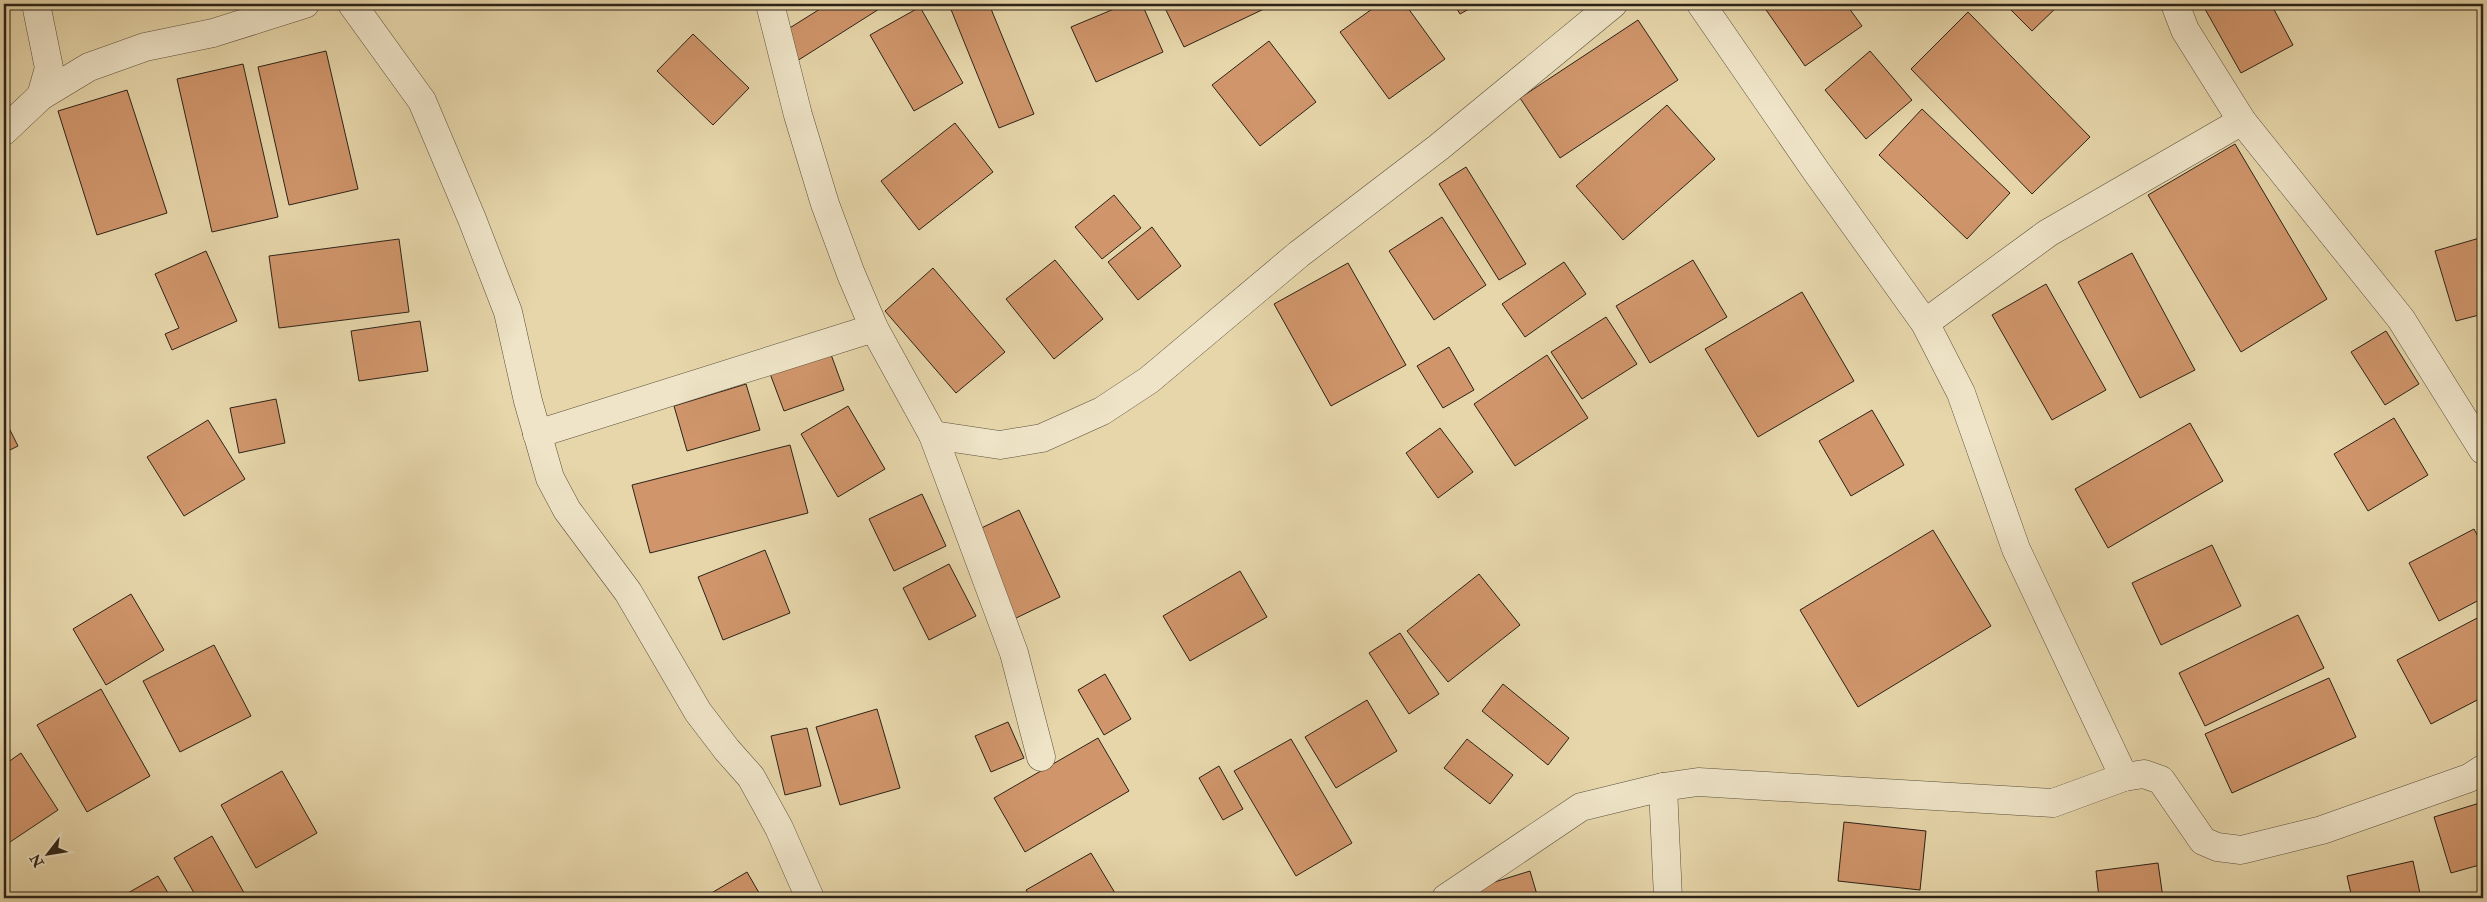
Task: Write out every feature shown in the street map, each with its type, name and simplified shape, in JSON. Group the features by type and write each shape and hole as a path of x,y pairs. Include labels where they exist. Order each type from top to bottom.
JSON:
{"street":[{"path":"36,4 49,68 41,96"},
{"path":"4,131 41,96 89,67 145,47 213,33 305,4"},
{"path":"352,4 422,101 508,312 537,434 550,478 566,510 628,592 698,712 727,750 751,777 780,828 810,898"},
{"path":"770,4 798,116 825,204 851,274 874,328 933,435 1014,653 1041,757"},
{"path":"933,435 1000,445 1042,438 1102,411 1149,380 1300,254 1439,147 1613,4"},
{"path":"1701,4 1816,171 1925,323 1961,393 2016,548 2124,777"},
{"path":"2175,4 2185,30 2242,121 2401,319 2483,450"},
{"path":"1925,323 2048,233 2242,121"},
{"path":"537,434 874,328"},
{"path":"1446,898 1582,807 1662,787 1698,782 2053,803 2124,777 2144,774 2161,780 2202,841 2217,847 2241,850 2322,830 2469,778 2483,769"},
{"path":"1662,787 1668,898"}],"building":[{"path":"828,4 887,4 797,61 780,34"},
{"path":"959,4 989,4 1034,114 999,128 950,7"},
{"path":"1126,4 1142,4 1163,52 1096,82 1071,27"},
{"path":"1163,4 1264,4 1266,8 1184,47"},
{"path":"1379,4 1405,4 1445,59 1389,99 1340,32"},
{"path":"1454,4 1478,4 1460,14"},
{"path":"1762,4 1846,4 1862,26 1805,66"},
{"path":"2005,4 2060,4 2032,31"},
{"path":"2214,4 2271,4 2293,45 2241,73 2205,9"},
{"path":"920,7 963,83 914,111 870,35"},
{"path":"1968,12 2090,137 2032,194 1911,69"},
{"path":"1638,20 1678,80 1560,158 1520,98"},
{"path":"693,34 749,88 713,125 657,71"},
{"path":"1269,41 1316,102 1260,146 1212,85"},
{"path":"326,51 358,189 289,205 258,67"},
{"path":"1870,51 1912,100 1866,139 1825,90"},
{"path":"243,64 278,217 212,232 177,79"},
{"path":"127,90 167,213 97,235 58,111"},
{"path":"1667,105 1715,159 1623,240 1576,186"},
{"path":"1922,109 2010,193 1967,239 1879,155"},
{"path":"955,123 993,172 919,230 881,181"},
{"path":"2235,144 2327,299 2241,352 2148,195"},
{"path":"1466,167 1526,264 1499,280 1439,184"},
{"path":"1114,195 1141,228 1102,259 1075,227"},
{"path":"1442,217 1486,285 1434,320 1389,251"},
{"path":"1152,227 1181,266 1138,300 1108,262"},
{"path":"2483,237 2483,314 2456,321 2435,251"},
{"path":"399,239 409,312 279,328 269,256"},
{"path":"206,251 237,321 172,350 165,334 179,328 155,274"},
{"path":"2132,253 2195,370 2140,398 2078,282"},
{"path":"1055,260 1103,319 1054,359 1006,299"},
{"path":"1693,260 1727,317 1650,363 1616,306"},
{"path":"1564,262 1586,294 1525,337 1502,304"},
{"path":"1348,263 1406,365 1331,406 1274,304"},
{"path":"933,268 1005,352 956,393 885,311"},
{"path":"2046,284 2106,390 2052,420 1992,315"},
{"path":"1802,292 1854,381 1758,437 1705,349"},
{"path":"1606,317 1637,364 1582,399 1551,352"},
{"path":"420,321 428,371 359,381 351,331"},
{"path":"2386,331 2419,384 2385,405 2351,352"},
{"path":"1449,347 1474,390 1443,408 1417,366"},
{"path":"829,349 844,390 784,411 769,371"},
{"path":"1547,355 1588,418 1515,466 1474,404"},
{"path":"746,384 760,430 687,451 674,406"},
{"path":"276,399 285,443 239,453 230,408"},
{"path":"848,406 885,469 838,497 801,434"},
{"path":"1872,410 1904,465 1851,496 1819,441"},
{"path":"4,418 18,446 4,453"},
{"path":"2394,418 2428,475 2368,511 2334,454"},
{"path":"208,420 245,479 184,516 147,457"},
{"path":"2190,423 2223,481 2108,548 2075,489"},
{"path":"1440,428 1473,472 1438,498 1406,453"},
{"path":"790,445 808,513 650,553 632,485"},
{"path":"922,494 946,546 894,571 869,519"},
{"path":"1019,510 1060,597 1014,619 973,532"},
{"path":"2474,529 2483,546 2483,598 2439,621 2409,563"},
{"path":"1933,530 1991,626 1858,707 1800,610"},
{"path":"2212,545 2241,606 2161,645 2132,583"},
{"path":"765,550 790,613 723,640 698,577"},
{"path":"949,564 976,616 929,640 903,588"},
{"path":"1240,571 1267,617 1190,661 1163,616"},
{"path":"1479,574 1520,625 1448,682 1407,631"},
{"path":"131,594 164,650 106,685 73,629"},
{"path":"2298,615 2324,668 2205,726 2179,673"},
{"path":"2483,615 2483,697 2431,724 2397,660"},
{"path":"1400,633 1439,694 1409,714 1369,653"},
{"path":"214,645 251,716 180,752 143,681"},
{"path":"1105,674 1131,719 1104,735 1078,690"},
{"path":"2329,678 2356,737 2232,793 2205,734"},
{"path":"1503,684 1569,738 1548,765 1482,711"},
{"path":"101,689 150,776 87,812 37,725"},
{"path":"1367,700 1397,751 1336,788 1305,737"},
{"path":"877,709 900,788 840,805 816,727"},
{"path":"1008,722 1024,758 991,772 975,736"},
{"path":"807,728 821,786 785,795 771,736"},
{"path":"1098,738 1129,791 1025,852 994,798"},
{"path":"1291,739 1352,843 1296,876 1234,771"},
{"path":"1467,739 1513,775 1490,804 1444,768"},
{"path":"21,753 58,810 4,846 4,765"},
{"path":"1219,766 1243,809 1223,820 1199,778"},
{"path":"282,771 317,833 256,868 221,805"},
{"path":"2483,802 2483,864 2451,873 2434,817"},
{"path":"1844,822 1926,831 1920,890 1838,881"},
{"path":"212,836 247,898 197,898 174,858"},
{"path":"1091,853 1118,898 1031,898 1026,890"},
{"path":"2413,861 2421,898 2352,898 2347,876"},
{"path":"2158,863 2163,898 2099,898 2096,871"},
{"path":"1530,871 1538,898 1471,898 1469,890"},
{"path":"747,872 762,898 703,898"},
{"path":"158,876 171,898 119,898"}]}
